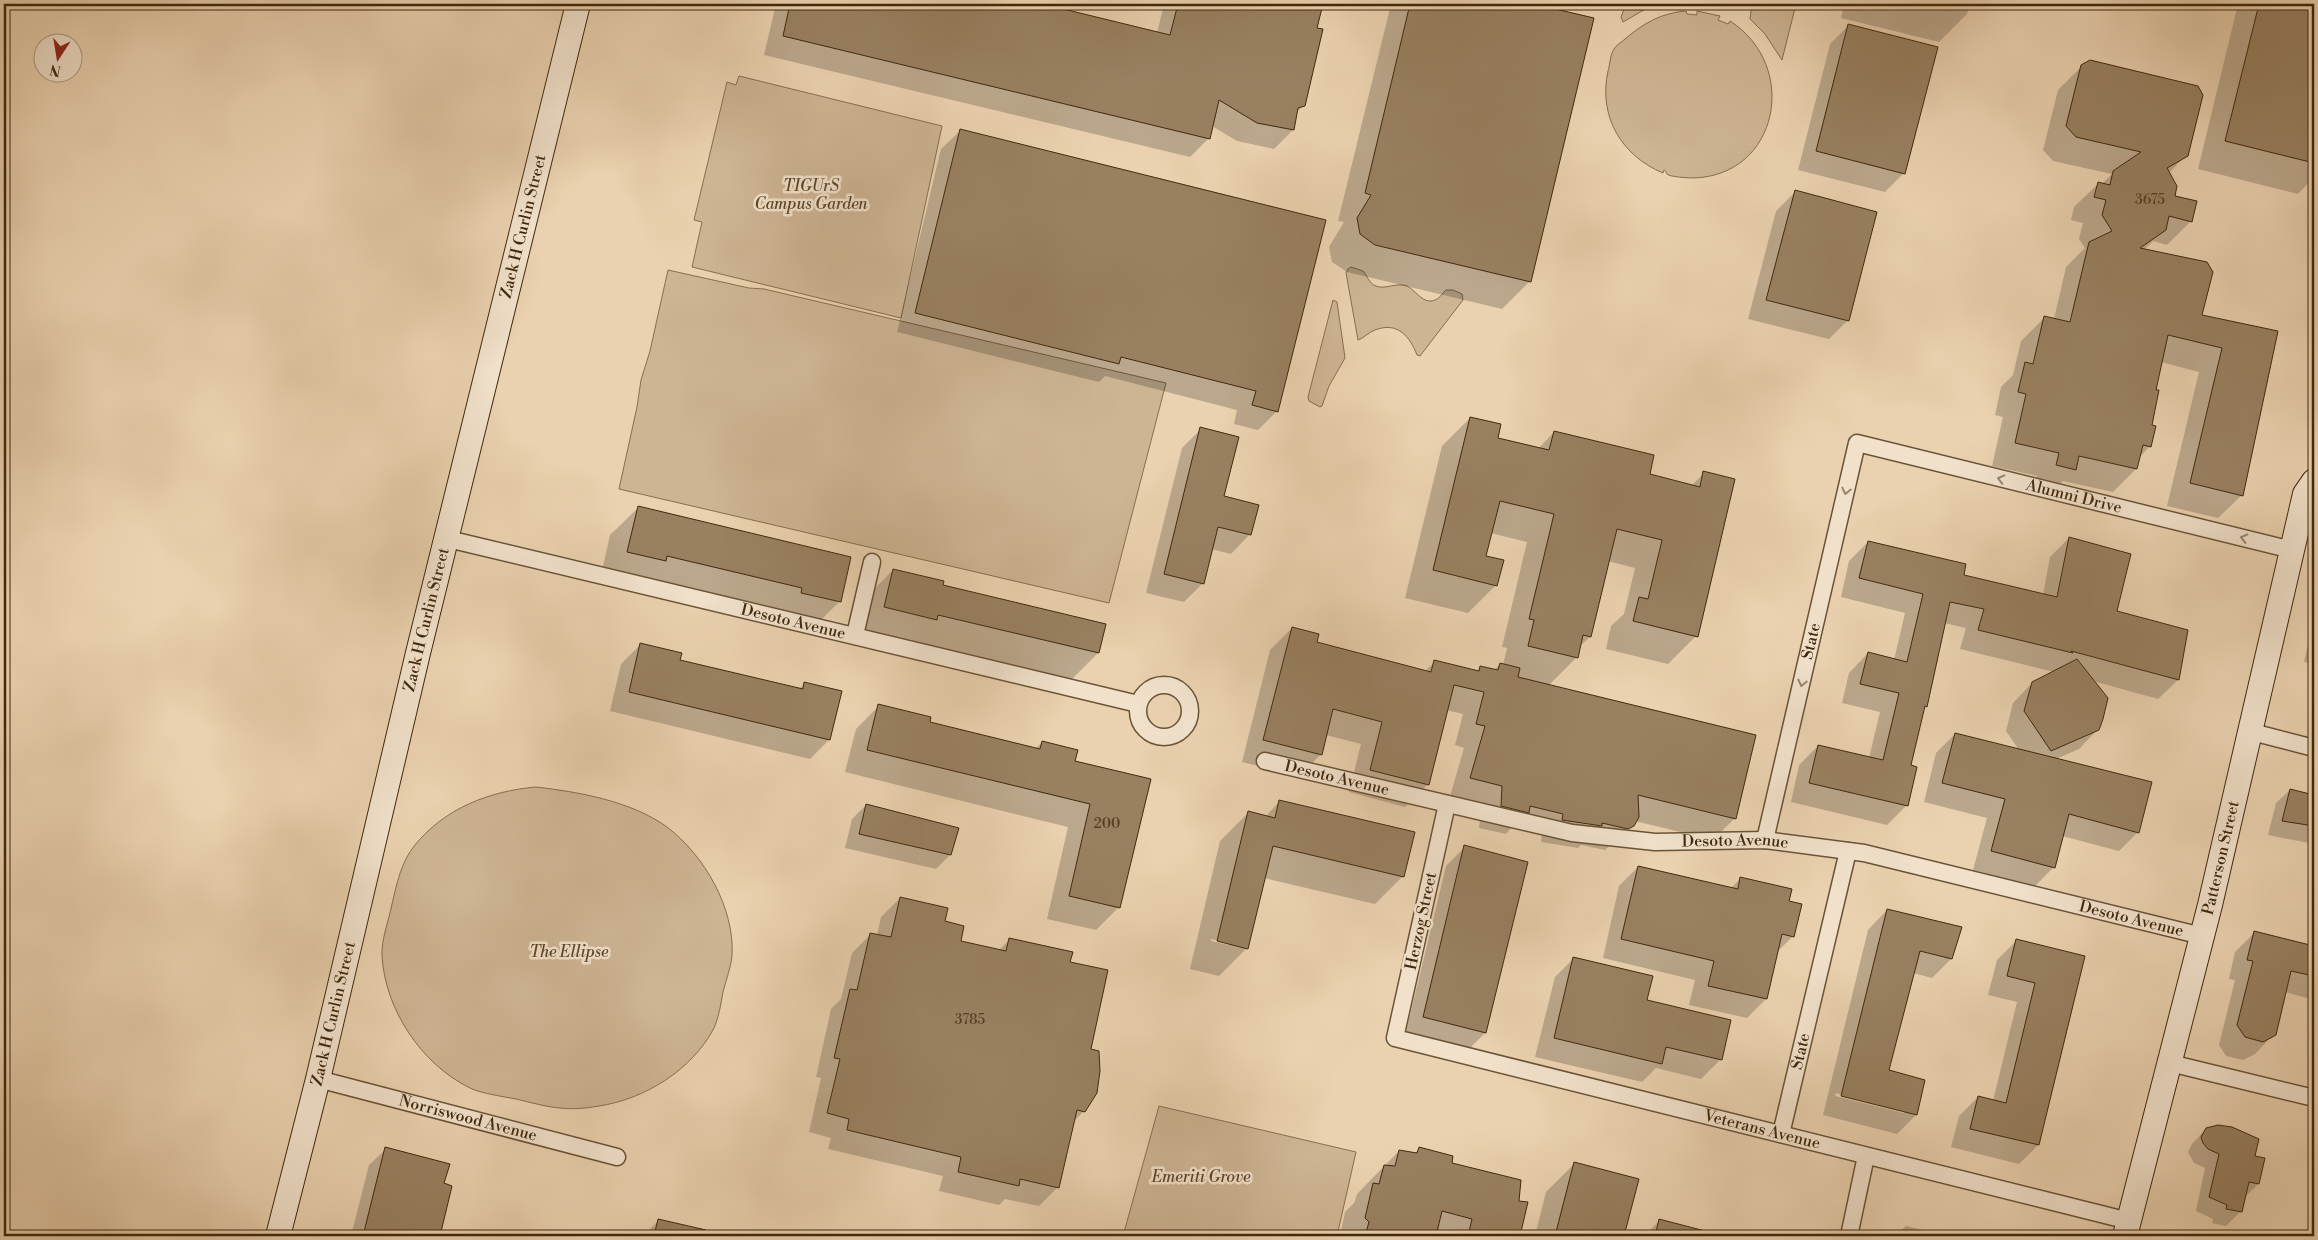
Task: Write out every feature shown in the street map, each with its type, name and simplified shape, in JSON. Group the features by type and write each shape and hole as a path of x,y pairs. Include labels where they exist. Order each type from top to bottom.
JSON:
{"street":[{"name":"Zack H Curlin Street","path":"278,1236 318,1079 418,653 448,538 578,4"},
{"name":"Alumni Drive","path":"1857,443 2292,550"},
{"name":"State","path":"1765,840 1857,443"},
{"name":"Patterson Street","path":"2127,1229 2252,732 2305,494 2314,480"},
{"name":"Desoto Avenue","path":"448,538 1138,704"},
{"path":"855,636 872,562"},
{"path":"2252,732 2314,748"},
{"name":"Desoto Avenue","path":"1265,761 1572,833 1655,842 1765,840 1848,851 2202,936"},
{"name":"Herzog Street","path":"1396,1038 1447,804"},
{"name":"State","path":"1781,1134 1848,851"},
{"name":"Veterans Avenue","path":"1396,1038 1866,1156 2127,1229"},
{"path":"2170,1063 2314,1098"},
{"name":"Norriswood Avenue","path":"318,1079 617,1157"},
{"path":"1849,1236 1866,1156"}],"green space":[{"path":"1626,4 1654,4 1623,22 1621,17"},
{"path":"1752,4 1796,4 1782,60 1765,34 1750,19"},
{"path":"1686,11 1687,14 1697,15 1697,11 1720,16 1718,20 1728,24 1730,21 1752,41 1766,64 1772,90 1770,116 1761,139 1745,159 1722,173 1693,178 1671,176 1664,170 1663,173 1648,166 1625,145 1616,133 1610,119 1606,88 1611,57 1616,46 1639,28 1653,20 1669,14"},
{"name":"TIGUrS Campus Garden","path":"739,76 942,126 901,318 692,267 702,222 694,220 727,82 736,85"},
{"path":"1351,267 1363,271 1373,285 1379,287 1407,286 1427,301 1437,299 1446,290 1453,290 1462,294 1463,300 1420,356 1417,355 1407,337 1397,329 1383,328 1375,330 1358,340 1346,273"},
{"path":"668,270 749,288 764,289 1166,383 1109,603 619,489 641,380 650,351"},
{"path":"1333,300 1337,302 1345,358 1329,386 1320,407 1309,401 1308,397"},
{"name":"The Ellipse","path":"536,787 587,795 621,804 653,818 667,827 681,839 705,867 723,901 732,938 730,969 719,1015 705,1043 693,1057 666,1080 633,1097 599,1106 576,1109 557,1108 475,1090 452,1078 421,1050 409,1033 398,1015 390,996 385,976 382,956 384,937 400,873 406,858 415,845 427,832 454,811 485,797"},
{"name":"Emeriti Grove","path":"1159,1106 1356,1152 1337,1236 1123,1236"}],"building":[{"path":"790,4 1043,4 1170,35 1178,4 1323,4 1317,28 1323,29 1305,106 1298,108 1294,130 1257,123 1219,100 1210,139 783,36"},
{"path":"1410,4 1552,4 1551,8 1594,18 1531,282 1375,245 1360,234 1357,218 1371,195 1365,193"},
{"path":"2259,4 2314,4 2314,163 2225,141"},
{"path":"1848,24 1938,47 1905,174 1816,151"},
{"path":"2090,60 2198,86 2203,95 2188,156 2167,168 2177,186 2175,196 2197,201 2192,222 2169,216 2166,230 2140,248 2207,262 2213,272 2202,315 2278,331 2243,496 2190,483 2222,348 2168,335 2156,390 2159,390 2152,425 2156,426 2151,447 2143,445 2137,469 2079,456 2076,470 2056,465 2059,453 2015,443 2026,394 2018,392 2025,362 2033,364 2044,316 2070,322 2089,242 2112,231 2102,215 2106,200 2094,197 2098,182 2110,185 2113,171 2141,152 2076,137 2066,126 2081,65"},
{"path":"960,129 1326,220 1278,412 1252,405 1256,391 1121,357 1119,364 915,313"},
{"path":"1795,190 1877,212 1849,321 1766,300"},
{"path":"1470,417 1501,424 1498,438 1549,450 1554,431 1654,455 1650,474 1700,487 1703,471 1735,479 1698,637 1633,621 1639,597 1648,599 1662,540 1617,529 1591,637 1583,635 1578,658 1528,646 1534,620 1529,619 1554,514 1500,501 1486,556 1504,560 1497,586 1433,570"},
{"path":"1200,427 1239,437 1224,496 1259,505 1251,535 1218,527 1204,584 1164,574"},
{"path":"638,506 851,557 841,602 801,593 802,588 667,556 666,561 627,552"},
{"path":"2069,537 2131,554 2117,611 2188,630 2179,680 2071,651 2073,653 1978,630 1984,609 1950,602 1927,707 1925,706 1911,765 1917,767 1908,806 1809,783 1818,745 1883,760 1899,693 1860,684 1868,652 1907,662 1923,594 1859,578 1868,541 1966,564 1964,575 2057,597"},
{"path":"893,569 944,581 943,585 1106,624 1099,653 938,615 937,620 884,607"},
{"path":"1292,627 1319,634 1317,642 1431,672 1434,660 1479,671 1480,666 1498,670 1500,663 1520,668 1518,677 1756,735 1736,819 1638,795 1639,817 1634,826 1628,829 1602,823 1602,826 1562,820 1563,814 1530,806 1529,813 1501,806 1502,786 1470,778 1485,726 1476,724 1484,692 1454,685 1429,785 1370,770 1382,722 1333,709 1322,755 1263,740"},
{"path":"640,643 682,653 680,660 803,689 804,682 842,691 830,740 629,692"},
{"path":"2077,659 2108,698 2103,719 2099,730 2051,751 2024,711 2032,682"},
{"path":"878,704 931,717 930,722 1040,749 1042,741 1078,750 1075,761 1151,779 1120,908 1069,896 1090,804 867,750"},
{"path":"1955,733 2152,782 2139,833 2069,814 2055,868 1991,851 2005,799 1942,783"},
{"path":"2290,789 2314,795 2314,826 2282,821"},
{"path":"1279,800 1415,832 1404,877 1273,846 1248,949 1217,941 1248,811 1275,818"},
{"path":"866,804 959,828 951,855 859,834"},
{"path":"1464,845 1528,862 1486,1033 1423,1017"},
{"path":"1638,866 1738,889 1740,877 1792,889 1789,901 1802,904 1794,937 1782,934 1767,999 1708,986 1714,961 1621,939"},
{"path":"900,897 948,908 945,921 964,926 961,941 1006,951 1009,938 1073,952 1070,962 1108,970 1091,1049 1099,1051 1100,1071 1097,1093 1085,1112 1077,1110 1059,1188 1020,1179 1019,1186 958,1172 961,1157 847,1130 849,1119 827,1113 840,1059 834,1058 850,989 857,990 870,933 891,937"},
{"path":"1887,909 1962,927 1952,959 1920,951 1889,1070 1925,1080 1917,1115 1841,1096"},
{"path":"2254,931 2314,946 2314,976 2291,971 2276,1035 2263,1042 2245,1037 2237,1025 2253,961 2247,960"},
{"path":"2016,939 2085,956 2039,1145 1970,1129 1978,1096 2006,1103 2035,983 2007,976"},
{"path":"1573,957 1653,976 1647,1000 1731,1020 1722,1060 1666,1047 1662,1064 1554,1038"},
{"path":"2218,1125 2232,1127 2259,1139 2255,1156 2265,1158 2259,1184 2249,1182 2242,1212 2226,1209 2227,1205 2209,1197 2219,1154 2208,1149 2201,1137 2206,1128"},
{"path":"385,1147 450,1164 444,1183 452,1186 440,1236 363,1236"},
{"path":"1419,1147 1453,1156 1452,1163 1521,1180 1519,1201 1528,1202 1520,1236 1468,1236 1472,1219 1442,1211 1436,1236 1365,1236 1369,1222 1365,1218 1373,1183 1379,1184 1384,1165 1395,1166 1399,1150 1417,1153"},
{"path":"1574,1162 1639,1179 1624,1236 1555,1236"},
{"path":"658,1219 706,1230 705,1236 654,1236"},
{"path":"1659,1219 1705,1231 1704,1236 1655,1236"}]}
